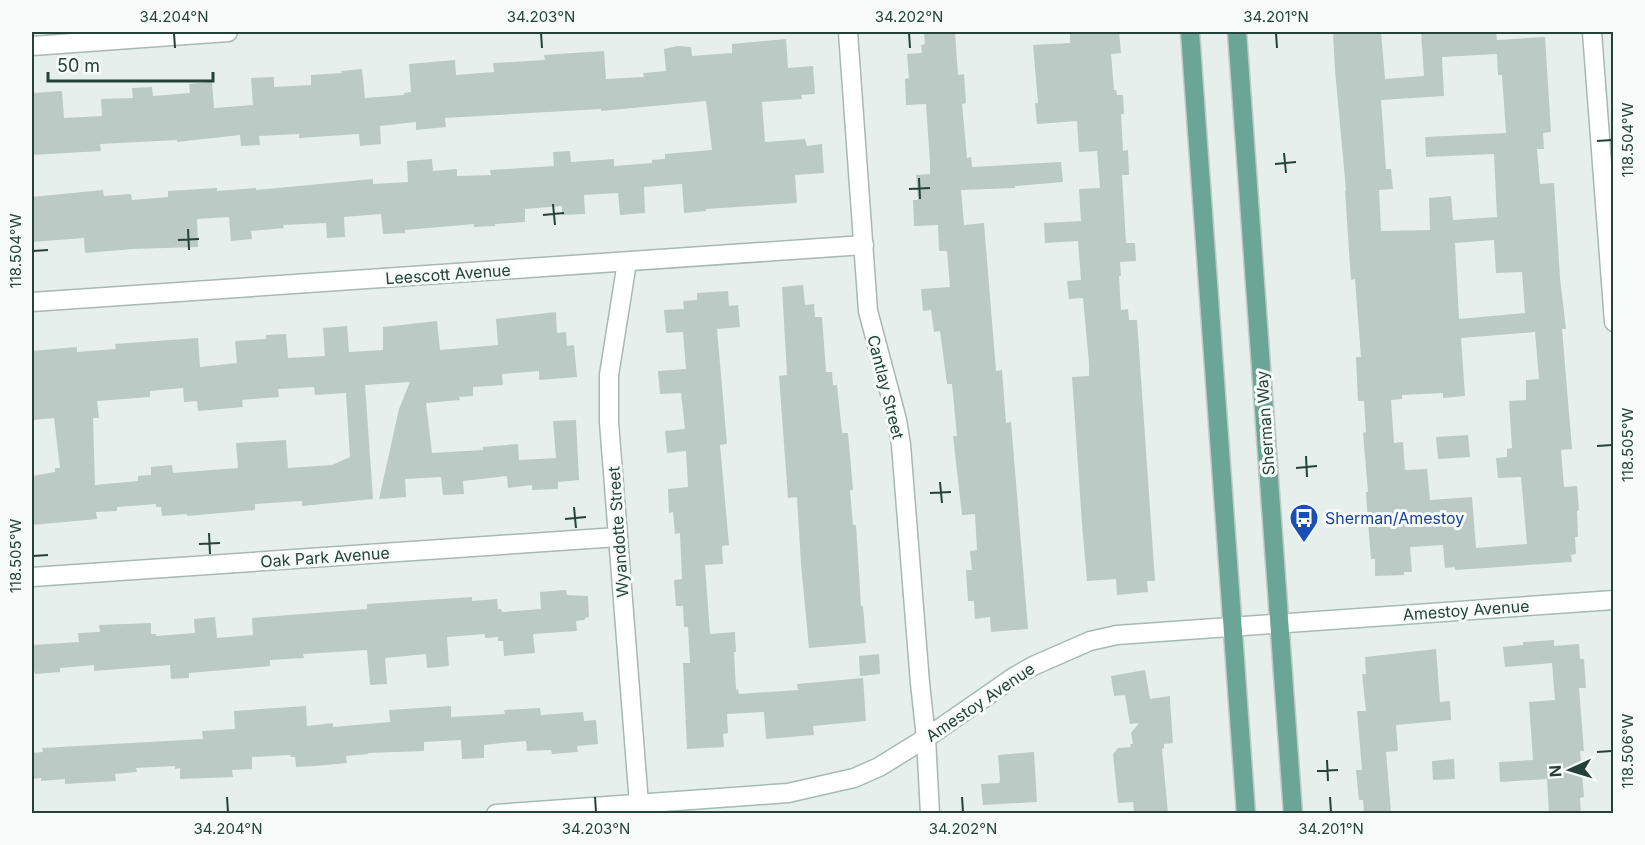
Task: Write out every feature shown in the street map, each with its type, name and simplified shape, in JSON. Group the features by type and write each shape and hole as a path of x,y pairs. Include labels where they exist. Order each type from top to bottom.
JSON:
{"main road":[{"path":"1190,32 1245,813"},
{"name":"Sherman Way","path":"1237,32 1293,813"}],"street":[{"path":"32,46 228,32"},
{"name":"Cantlay Street","path":"848,32 868,311 893,402 901,445 926,738 930,813"},
{"path":"1592,32 1614,322"},
{"name":"Leescott Avenue","path":"32,302 864,245"},
{"name":"Wyandotte Street","path":"627,262 609,375 609,422 639,804"},
{"name":"Oak Park Avenue","path":"32,577 618,537"},
{"name":"Amestoy Avenue","path":"496,813 804,790 854,778 879,768 1014,676 1090,641 1117,635 1614,600"}],"building":[{"path":"924,32 955,32 958,75 964,74 966,103 962,104 967,158 971,157 972,167 1061,162 1063,182 1015,186 1015,188 961,190 964,225 984,223 996,371 1002,370 1006,423 1011,422 1028,629 991,632 990,617 975,619 974,601 968,601 966,570 972,570 970,551 977,550 975,514 962,515 953,436 957,436 952,384 947,384 940,331 934,332 931,310 923,311 921,289 950,287 947,251 939,251 938,225 914,226 913,200 918,200 916,175 930,174 930,163 926,104 906,105 905,79 909,78 907,54 922,53 921,45 925,44"},
{"path":"1070,32 1119,32 1121,53 1111,54 1114,90 1117,95 1123,95 1124,114 1121,114 1123,151 1128,150 1129,175 1122,175 1126,243 1135,243 1136,261 1120,262 1121,276 1119,276 1121,310 1128,309 1129,320 1137,320 1155,581 1147,581 1148,592 1117,595 1116,579 1087,581 1072,377 1089,376 1089,363 1083,298 1069,299 1067,281 1081,280 1078,241 1045,243 1044,223 1081,221 1079,189 1100,188 1097,151 1079,152 1077,121 1037,124 1035,103 1038,103 1033,45 1070,43"},
{"path":"1333,32 1381,32 1385,79 1424,76 1421,32 1496,32 1497,40 1545,37 1551,132 1543,133 1544,149 1537,149 1540,184 1554,183 1560,278 1566,329 1562,329 1572,449 1561,450 1564,487 1577,486 1579,510 1577,511 1578,537 1575,537 1576,554 1571,555 1572,562 1455,570 1455,567 1445,568 1443,545 1410,547 1412,572 1404,572 1404,575 1375,576 1375,559 1371,559 1366,492 1368,492 1363,433 1366,432 1364,401 1358,401 1356,357 1361,357 1355,279 1351,280 1346,190","holes":["1497,54 1498,75 1502,75 1506,133 1425,137 1426,157 1494,154 1497,217 1453,220 1451,196 1429,198 1430,230 1381,231 1379,190 1393,189 1391,169 1386,169 1381,100 1444,96 1442,57","1494,240 1496,273 1522,272 1525,313 1459,319 1455,243","1535,332 1539,379 1526,380 1526,400 1509,401 1512,448 1507,449 1507,457 1496,458 1498,478 1521,477 1527,544 1476,548 1472,497 1430,500 1427,469 1405,470 1403,442 1394,443 1391,400 1402,399 1402,395 1443,393 1443,398 1465,396 1461,338"]},
{"path":"786,39 788,68 813,66 815,94 801,95 802,99 762,102 765,142 805,139 807,146 822,144 824,173 795,175 797,203 706,209 706,211 684,213 682,184 644,187 645,213 620,215 618,193 584,195 585,214 562,215 562,206 525,209 525,222 495,224 495,226 474,227 474,224 383,234 381,214 344,217 345,237 327,238 326,223 283,225 284,228 251,231 252,239 231,241 229,217 197,219 198,247 85,253 84,238 32,242 32,197 103,190 104,196 131,194 132,200 168,197 168,191 217,188 217,191 256,188 256,190 373,179 373,184 408,182 407,161 432,159 433,171 457,169 457,176 491,175 490,170 554,166 553,152 570,151 571,162 614,159 614,166 652,163 652,160 665,159 665,154 712,150 706,101 601,111 601,109 445,118 446,127 416,130 416,122 380,126 381,144 360,146 359,134 299,138 299,134 259,136 260,145 241,146 240,135 177,142 177,140 100,144 101,151 32,155 32,93 62,91 64,118 102,116 101,99 133,98 132,88 152,87 153,96 190,93 189,84 212,82 214,108 253,105 251,78 274,77 274,87 311,85 311,75 362,69 365,98 404,95 404,93 411,92 409,64 455,60 456,75 494,72 493,63 545,60 544,55 604,51 606,79 644,77 643,73 666,71 664,49 678,46 691,47 692,56 732,53 732,44"},
{"path":"803,285 805,305 814,304 815,317 822,317 826,372 832,372 833,385 837,385 842,433 848,433 853,490 850,490 853,525 856,525 861,606 863,606 866,643 809,648 797,497 788,498 779,376 787,375 782,287"},
{"path":"728,291 729,306 738,305 740,327 717,329 727,444 720,445 729,545 722,546 723,564 705,565 710,634 735,632 736,690 738,689 739,694 798,690 797,684 863,678 866,721 813,726 814,735 766,739 764,712 727,714 728,733 723,734 724,747 687,749 683,663 690,663 688,627 684,627 683,606 676,606 674,580 682,579 680,533 675,534 673,512 669,513 668,489 688,487 686,451 667,453 665,431 685,429 681,393 660,394 658,371 686,369 683,332 666,333 664,310 684,309 683,301 697,300 697,293"},
{"path":"556,312 557,333 566,332 567,346 574,345 577,377 539,380 539,371 502,374 503,385 473,387 473,396 459,397 460,400 426,403 432,453 483,450 483,447 518,444 519,460 556,458 553,421 576,420 579,480 558,482 558,489 532,490 532,485 508,488 507,476 463,481 464,494 443,495 441,477 405,479 406,497 379,499 399,409 410,382 365,385 373,499 302,506 302,501 255,504 255,510 187,516 187,514 162,516 161,507 156,507 156,504 117,507 117,511 96,512 97,519 32,525 32,476 55,472 55,468 60,468 54,418 32,420 32,351 77,347 77,352 116,349 115,344 198,338 200,367 237,363 235,341 266,339 266,335 286,334 288,358 325,356 323,328 347,326 349,352 383,350 383,327 437,321 440,350 498,345 496,319","holes":["314,387 315,395 346,393 350,457 332,465 288,468 286,440 236,443 238,468 173,473 172,465 151,467 151,475 138,476 138,481 95,485 93,418 99,418 97,401 150,397 150,391 183,388 184,402 197,401 198,411 243,407 242,400 279,397 278,389"]},
{"path":"1468,435 1470,457 1438,459 1436,437"},
{"path":"566,590 567,595 588,596 589,617 576,621 577,631 533,634 535,653 504,656 503,641 498,641 498,637 485,638 485,634 447,637 449,666 427,668 426,654 385,658 387,684 370,685 367,650 303,654 304,658 270,660 270,666 189,673 189,678 171,679 170,665 94,671 94,665 60,668 60,672 35,674 32,670 32,645 79,642 78,633 100,632 99,625 151,623 151,634 156,634 156,636 195,633 194,619 215,617 217,638 253,635 252,618 367,609 367,604 472,597 472,601 497,599 498,609 502,612 541,609 540,592"},
{"path":"1554,640 1554,646 1579,644 1580,659 1584,659 1586,688 1579,688 1584,751 1580,751 1584,797 1580,798 1581,813 1549,813 1547,779 1500,782 1499,762 1533,760 1529,702 1555,700 1552,663 1505,667 1503,647 1523,645 1523,642"},
{"path":"1436,649 1440,702 1450,701 1451,720 1396,725 1398,751 1386,752 1391,812 1364,813 1363,800 1359,800 1356,770 1362,770 1357,711 1366,711 1362,674 1366,674 1365,657"},
{"path":"879,654 880,674 860,676 859,656"},
{"path":"1145,670 1150,699 1170,696 1173,743 1164,744 1162,749 1168,813 1134,813 1133,802 1118,803 1113,754 1118,748 1131,747 1130,744 1133,744 1131,733 1139,723 1130,724 1125,695 1114,696 1111,676"},
{"path":"306,706 307,726 333,723 333,727 390,722 389,710 451,706 451,717 505,714 504,710 540,708 541,715 583,712 584,721 596,720 598,744 577,746 578,752 552,754 551,750 527,751 526,741 502,743 484,745 484,758 462,759 461,740 424,742 424,751 346,756 347,763 315,766 296,767 295,757 290,755 252,757 252,769 232,770 233,777 180,779 180,768 175,769 175,766 136,768 137,772 115,774 116,781 65,784 65,779 41,781 41,778 32,779 32,753 43,752 42,748 203,739 202,731 235,729 234,711"},
{"path":"1034,752 1037,802 983,805 981,784 999,783 1000,780 998,755"},
{"path":"1454,759 1455,779 1433,780 1432,761"}],"place":[{"name":"Sherman/Amestoy","path":"1304,544"}]}
